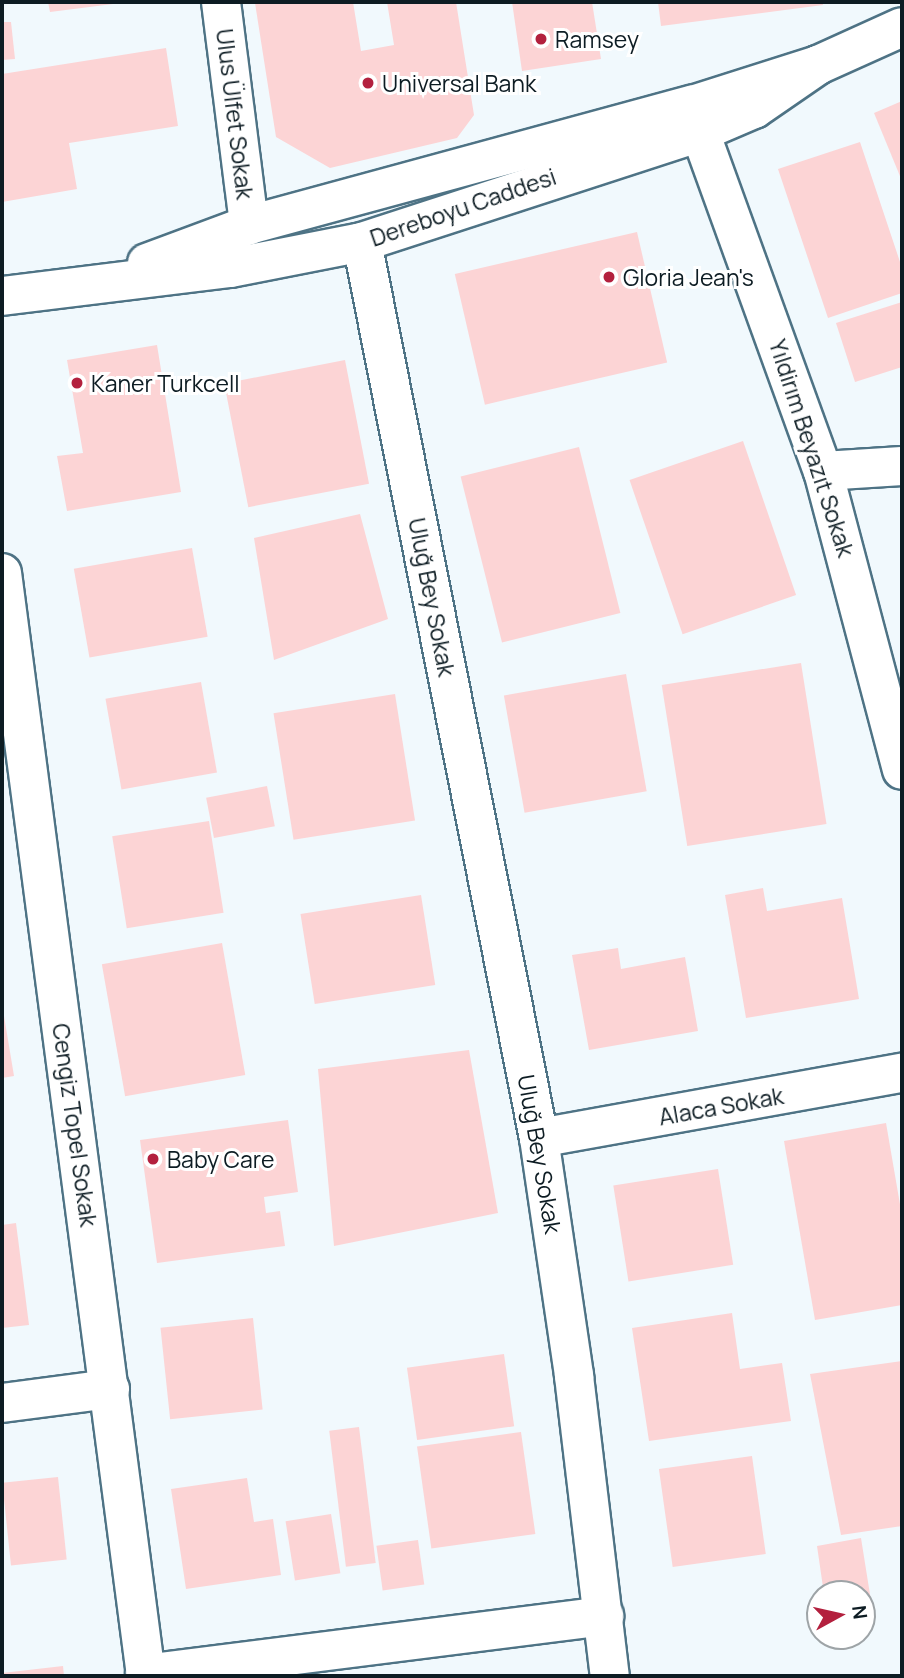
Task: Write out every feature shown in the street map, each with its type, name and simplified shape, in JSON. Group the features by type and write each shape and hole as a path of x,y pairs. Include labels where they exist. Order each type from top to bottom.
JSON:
{"street":[{"name":"Ulus Ülfet Sokak","path":"221,2 249,225"},
{"name":"Dereboyu Caddesi","path":"87,284 249,225 692,106 818,65 902,27"},
{"name":"Dereboyu Caddesi","path":"2,296 230,268 362,242 572,170 700,132 754,109 818,65"},
{"name":"Yıldirım Beyazıt Sokak","path":"700,132 823,471 902,770"},
{"name":"Uluğ Bey Sokak","path":"362,242 539,1138 610,1676"},
{"path":"823,471 902,466"},
{"name":"Cengiz Topel Sokak","path":"2,573 18,827 110,1389 145,1675"},
{"name":"Alaca Sokak","path":"539,1138 902,1073"},
{"path":"2,1403 110,1389"},
{"path":"145,1675 604,1616"}],"building":[{"path":"48,2 120,2 121,3 50,12"},
{"name":"Universal Bank","path":"353,2 361,51 394,45 387,2 456,2 474,115 457,138 330,168 276,137 255,3"},
{"path":"512,2 592,2 601,59 522,71"},
{"path":"658,2 822,2 823,5 661,26"},
{"path":"2,22 11,22 15,59 2,60"},
{"path":"166,48 178,126 69,143 77,189 2,202 2,74"},
{"path":"902,101 902,181 874,113"},
{"path":"860,142 902,268 902,293 828,318 778,169"},
{"path":"637,232 667,363 485,405 455,274"},
{"path":"902,302 902,367 855,382 836,323"},
{"path":"157,345 181,492 67,511 57,456 83,453 67,360"},
{"path":"345,360 369,484 248,507 224,383"},
{"path":"743,441 796,595 683,634 630,480"},
{"path":"579,447 620,613 502,642 461,477"},
{"path":"360,514 388,619 274,660 254,538"},
{"path":"192,548 208,637 89,657 74,569"},
{"path":"801,663 826,824 687,846 662,685"},
{"path":"626,674 647,791 525,813 504,696"},
{"path":"201,682 217,773 121,789 105,699"},
{"path":"395,694 415,820 294,840 274,713"},
{"path":"267,786 275,826 214,838 206,798"},
{"path":"209,821 224,913 127,928 112,836"},
{"path":"763,888 767,911 842,898 859,999 746,1018 725,895"},
{"path":"421,895 435,985 315,1004 301,914"},
{"path":"222,943 245,1075 125,1096 102,964"},
{"path":"618,948 621,969 685,957 698,1031 589,1050 572,955"},
{"path":"2,1004 14,1076 2,1078"},
{"path":"469,1050 498,1213 334,1246 318,1069"},
{"path":"288,1120 298,1192 264,1197 266,1213 280,1211 285,1246 157,1263 140,1140"},
{"path":"886,1123 902,1216 902,1305 815,1320 784,1141"},
{"path":"718,1169 733,1265 628,1281 613,1186"},
{"path":"16,1223 29,1325 2,1328 2,1225"},
{"path":"732,1313 740,1369 782,1363 791,1421 649,1441 632,1328"},
{"path":"253,1318 263,1409 170,1419 161,1328"},
{"path":"504,1354 514,1426 417,1440 407,1368"},
{"path":"902,1361 902,1526 841,1535 810,1374"},
{"path":"359,1427 376,1563 346,1567 329,1431"},
{"path":"521,1432 535,1534 431,1549 417,1447"},
{"path":"752,1456 766,1554 673,1567 659,1469"},
{"path":"58,1477 67,1560 11,1565 2,1483"},
{"path":"247,1478 254,1522 273,1519 281,1575 186,1589 171,1489"},
{"path":"331,1514 340,1573 295,1580 286,1521"},
{"path":"861,1538 868,1580 822,1580 817,1546"},
{"path":"418,1540 424,1585 383,1590 376,1546"},
{"path":"63,1666 64,1676 2,1676 2,1673"}],"place":[{"name":"Ramsey","path":"541,39"},
{"name":"Universal Bank","path":"368,83"},
{"name":"Gloria Jean's","path":"609,277"},
{"name":"Kaner Turkcell","path":"77,383"},
{"name":"Baby Care","path":"153,1159"}]}
